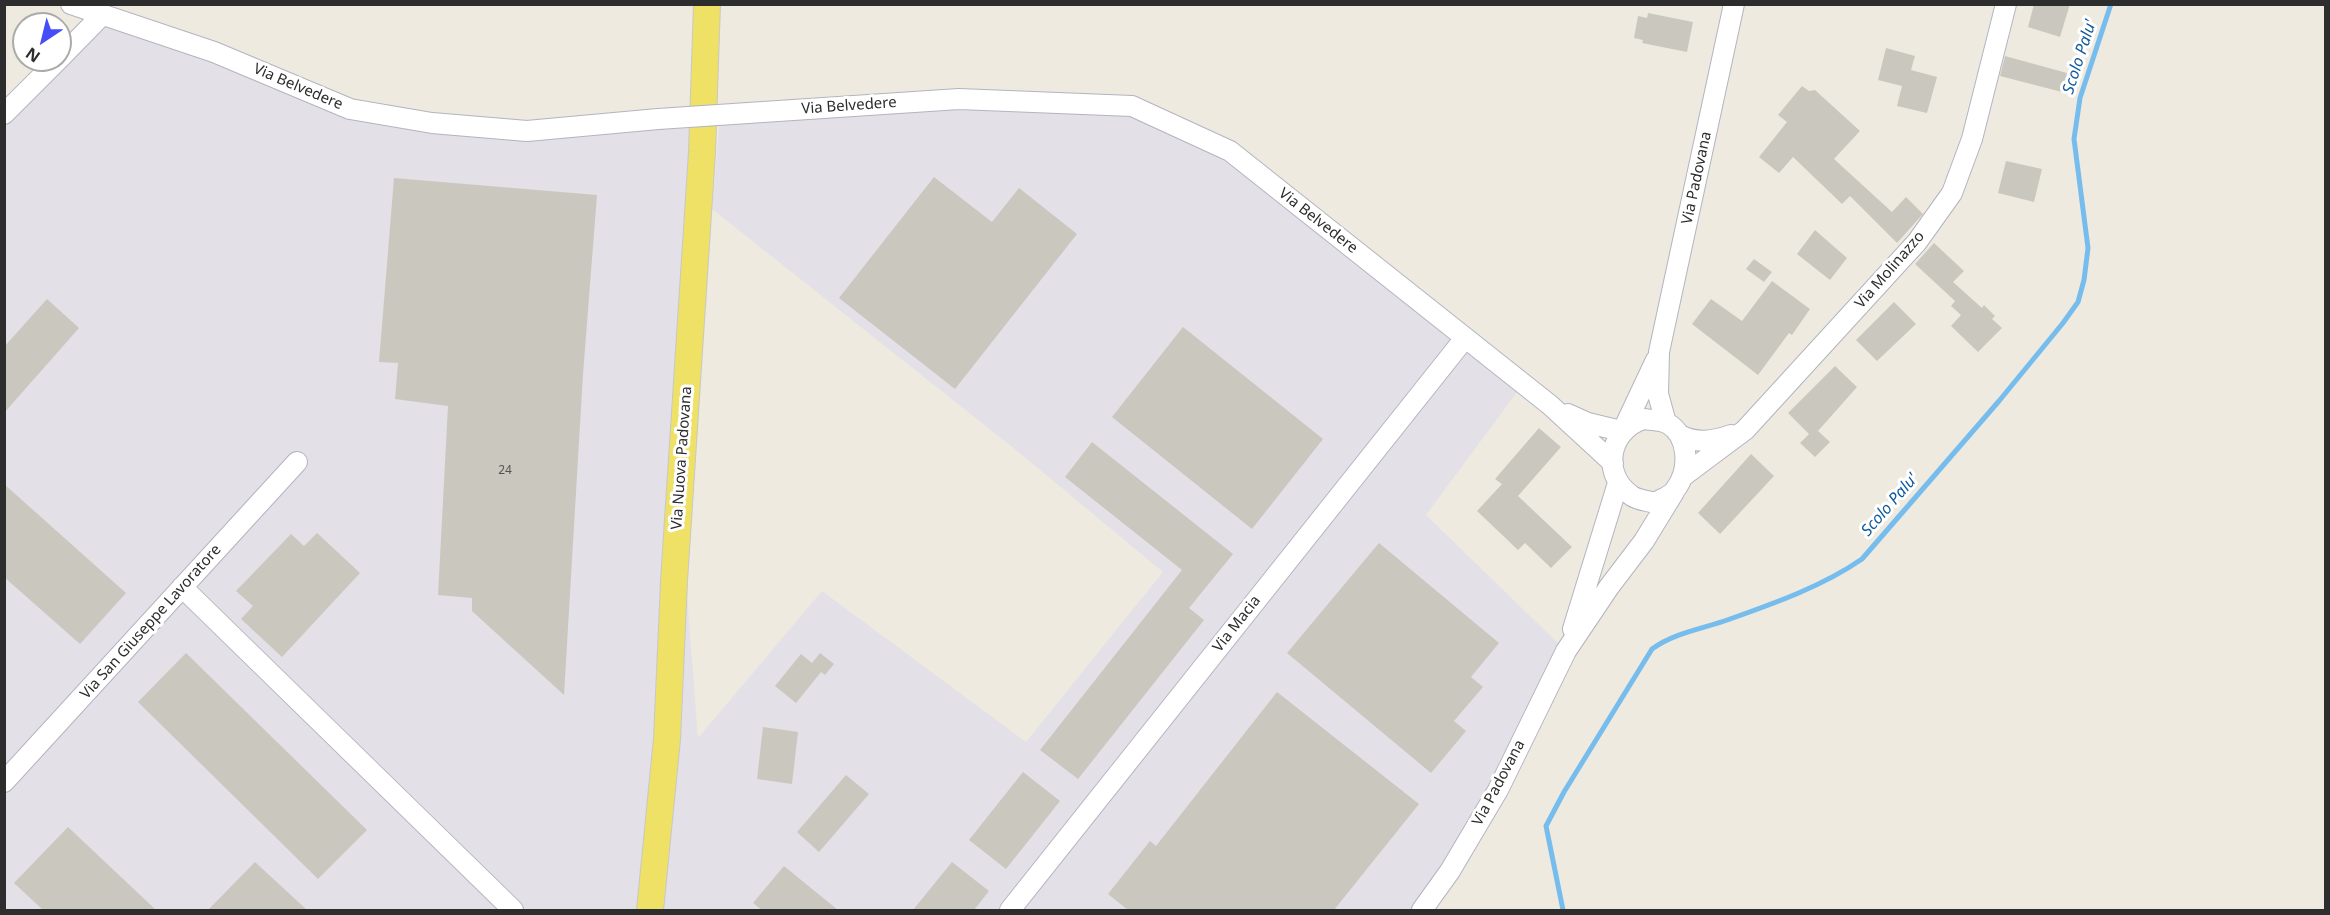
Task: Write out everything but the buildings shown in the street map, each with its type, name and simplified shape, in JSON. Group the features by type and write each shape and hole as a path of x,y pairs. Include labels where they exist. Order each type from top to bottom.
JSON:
{"main road":[{"name":"Via Nuova Padovana","path":"650,910 667,740 674,581 702,152 707,4"}],"street":[{"name":"Via Belvedere","path":"71,4 214,52 350,109 432,123 527,130 959,99 1132,106 1230,151 1550,405 1613,463"},
{"name":"Via Padovana","path":"1422,910 1450,872 1498,790 1566,651 1644,541 1678,485 1687,456 1658,394 1659,352 1734,4"},
{"name":"Via Molinazzo","path":"1678,485 1745,430 1917,242 1952,193 1972,139 2006,4"},
{"path":"72,46 103,14"},
{"path":"4,114 46,72"},
{"name":"Via Macia","path":"1010,910 1465,338"},
{"name":"Via Padovana","path":"1566,651 1618,483 1614,473 1614,446 1659,352"},
{"name":"Via Belvedere","path":"1550,405 1587,423 1622,431"},
{"path":"1622,431 1643,419 1673,429 1688,439 1712,441 1745,430"},
{"name":"Via San Giuseppe Lavoratore","path":"4,782 297,462"},
{"path":"1618,483 1634,498 1655,503 1678,485"},
{"path":"182,587 513,910"}],"shaded area":[{"path":"103,14 350,109 527,131 703,116 679,492 698,738 822,591 1026,742 1163,572 1021,454 712,209 720,117 959,99 1132,106 1230,151 1523,384 1426,515 1566,651 1434,910 5,910 5,114 46,72 72,72 72,46"}],"waterway":[{"name":"Scolo Palu'","path":"1563,910 1546,826 1564,792 1652,649 1680,635 1798,593 1831,578 1862,559 1999,401 2078,302 2084,280 2088,248 2074,139 2080,98 2111,4"}]}
